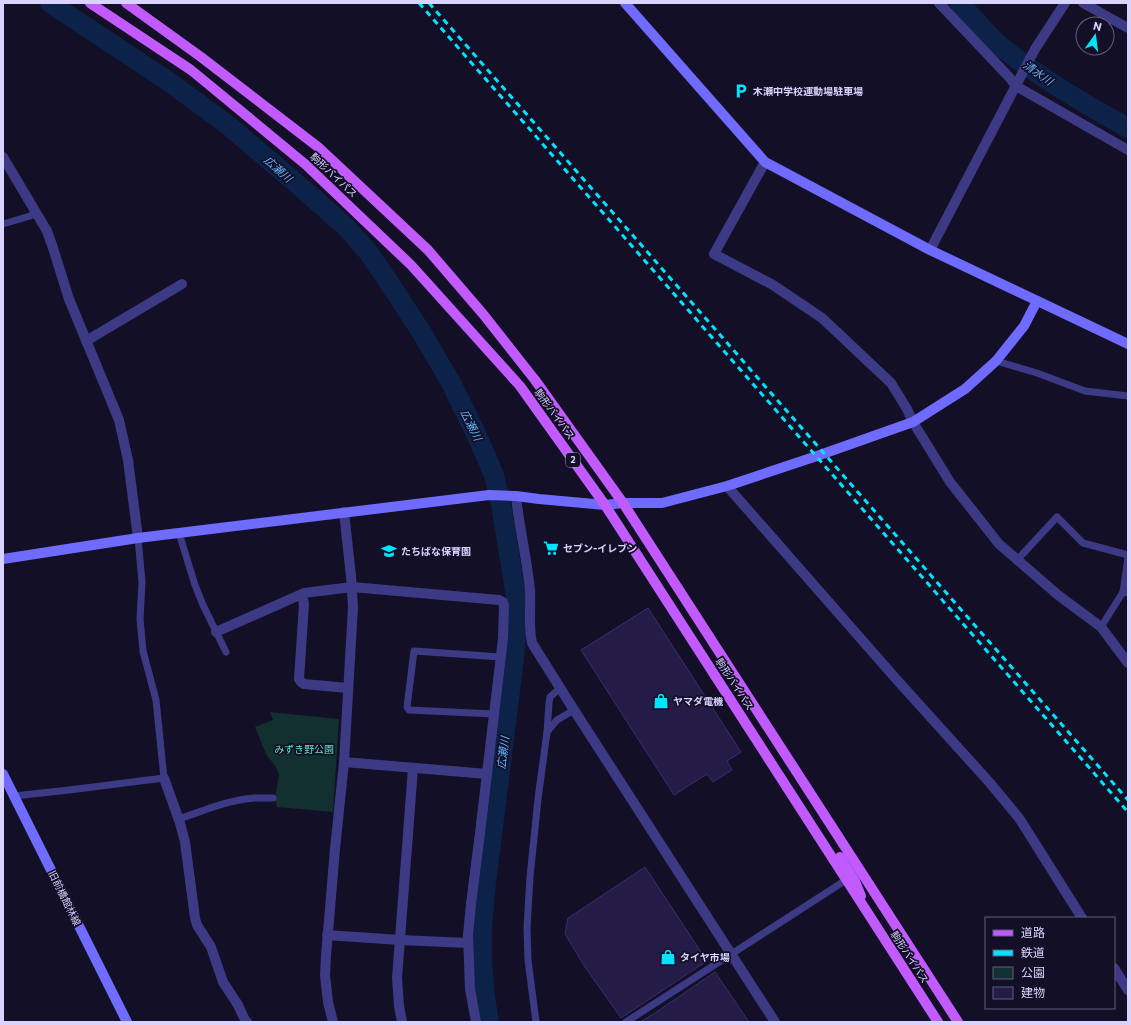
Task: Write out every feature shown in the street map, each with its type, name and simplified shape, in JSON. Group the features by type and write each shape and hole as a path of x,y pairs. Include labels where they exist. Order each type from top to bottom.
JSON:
{"main road":[{"name":"駒形バイパス","path":"90,3 191,70 305,164 412,265 520,386 605,505 938,1022"},
{"name":"駒形バイパス","path":"126,3 201,57 318,147 428,250 483,314 535,380 623,503 958,1022"},
{"path":"840,857 855,881 861,895 864,908"}],"street":[{"path":"626,3 765,162 930,250 1128,344"},
{"path":"939,3 1016,86 1128,150"},
{"path":"930,250 1035,50 1065,3"},
{"path":"1083,3 1128,28"},
{"path":"3,157 47,231 69,299 119,420 128,460 138,538"},
{"path":"765,162 714,254 773,285 822,318 891,383 950,482 999,544 1058,595 1101,627 1128,663"},
{"path":"86,341 182,284"},
{"path":"3,559 138,538 489,495 605,505 623,503 662,503 727,486 913,422 965,389 996,361 1024,326 1037,301"},
{"path":"727,486 897,680 990,783 1019,818 1081,917"},
{"path":"512,496 530,592 530,630 532,643 775,1022"},
{"path":"333,1022 328,1002 325,975 327,935 344,762 353,607 344,512"},
{"path":"216,632 304,594 352,587 499,600 503,602 504,620 501,657 471,904 468,943 470,989 476,1022"},
{"path":"301,595 304,604 299,679 304,684 348,688"},
{"path":"344,762 487,774"},
{"path":"402,1022 397,988 413,768"},
{"name":"旧前橋館林線","path":"3,774 127,1022"},
{"path":"164,778 179,819 185,842 193,911 197,925 211,947 223,982 238,1005 246,1022"},
{"path":"327,935 468,943"},
{"path":"1115,970 1128,990"}],"lane":[{"path":"3,224 36,213"},
{"path":"996,361 1037,373 1085,391 1128,396"},
{"path":"1017,560 1057,517 1082,543 1128,556 1125,592 1101,627"},
{"path":"179,533 194,585 226,652"},
{"path":"14,796 164,778 156,700 143,651 140,619 142,582 138,538"},
{"path":"494,714 409,710 407,707 413,654 414,651 418,651 501,657"},
{"path":"536,1022 528,960 527,928 530,877 549,703 550,697 560,688"},
{"path":"547,732 557,720 574,710"},
{"path":"179,819 238,800 273,798"},
{"path":"626,1022 846,880"}],"green space":[{"name":"みずき野公園","path":"270,712 339,719 333,812 277,807 275,798 279,775 276,767 266,754 255,727 273,720"}],"building":[{"name":"ヤマダ電機","path":"648,608 741,752 727,761 732,770 713,782 707,774 674,795 581,650"},
{"path":"645,867 707,961 621,1018 585,967 565,934 568,918"},
{"path":"715,972 749,1022 640,1022 655,1013"}],"waterway":[{"name":"広瀬川","path":"50,3 168,81 229,126 347,228 368,252 420,330 450,381 494,475 501,504 517,603 517,621 514,659 482,926 482,963 489,1022"},
{"name":"清水川","path":"960,3 992,39 1004,49 1064,91 1128,128"}],"railway":[{"path":"419,3 1128,812"},
{"path":"429,3 1128,800"}],"place":[{"name":"木瀬中学校運動場駐車場","path":"741,91"},
{"name":"セブン-イレブン","path":"551,548"},
{"name":"たちばな保育園","path":"389,551"},
{"name":"ヤマダ電機","path":"661,701"},
{"name":"タイヤ市場","path":"668,957"}]}
